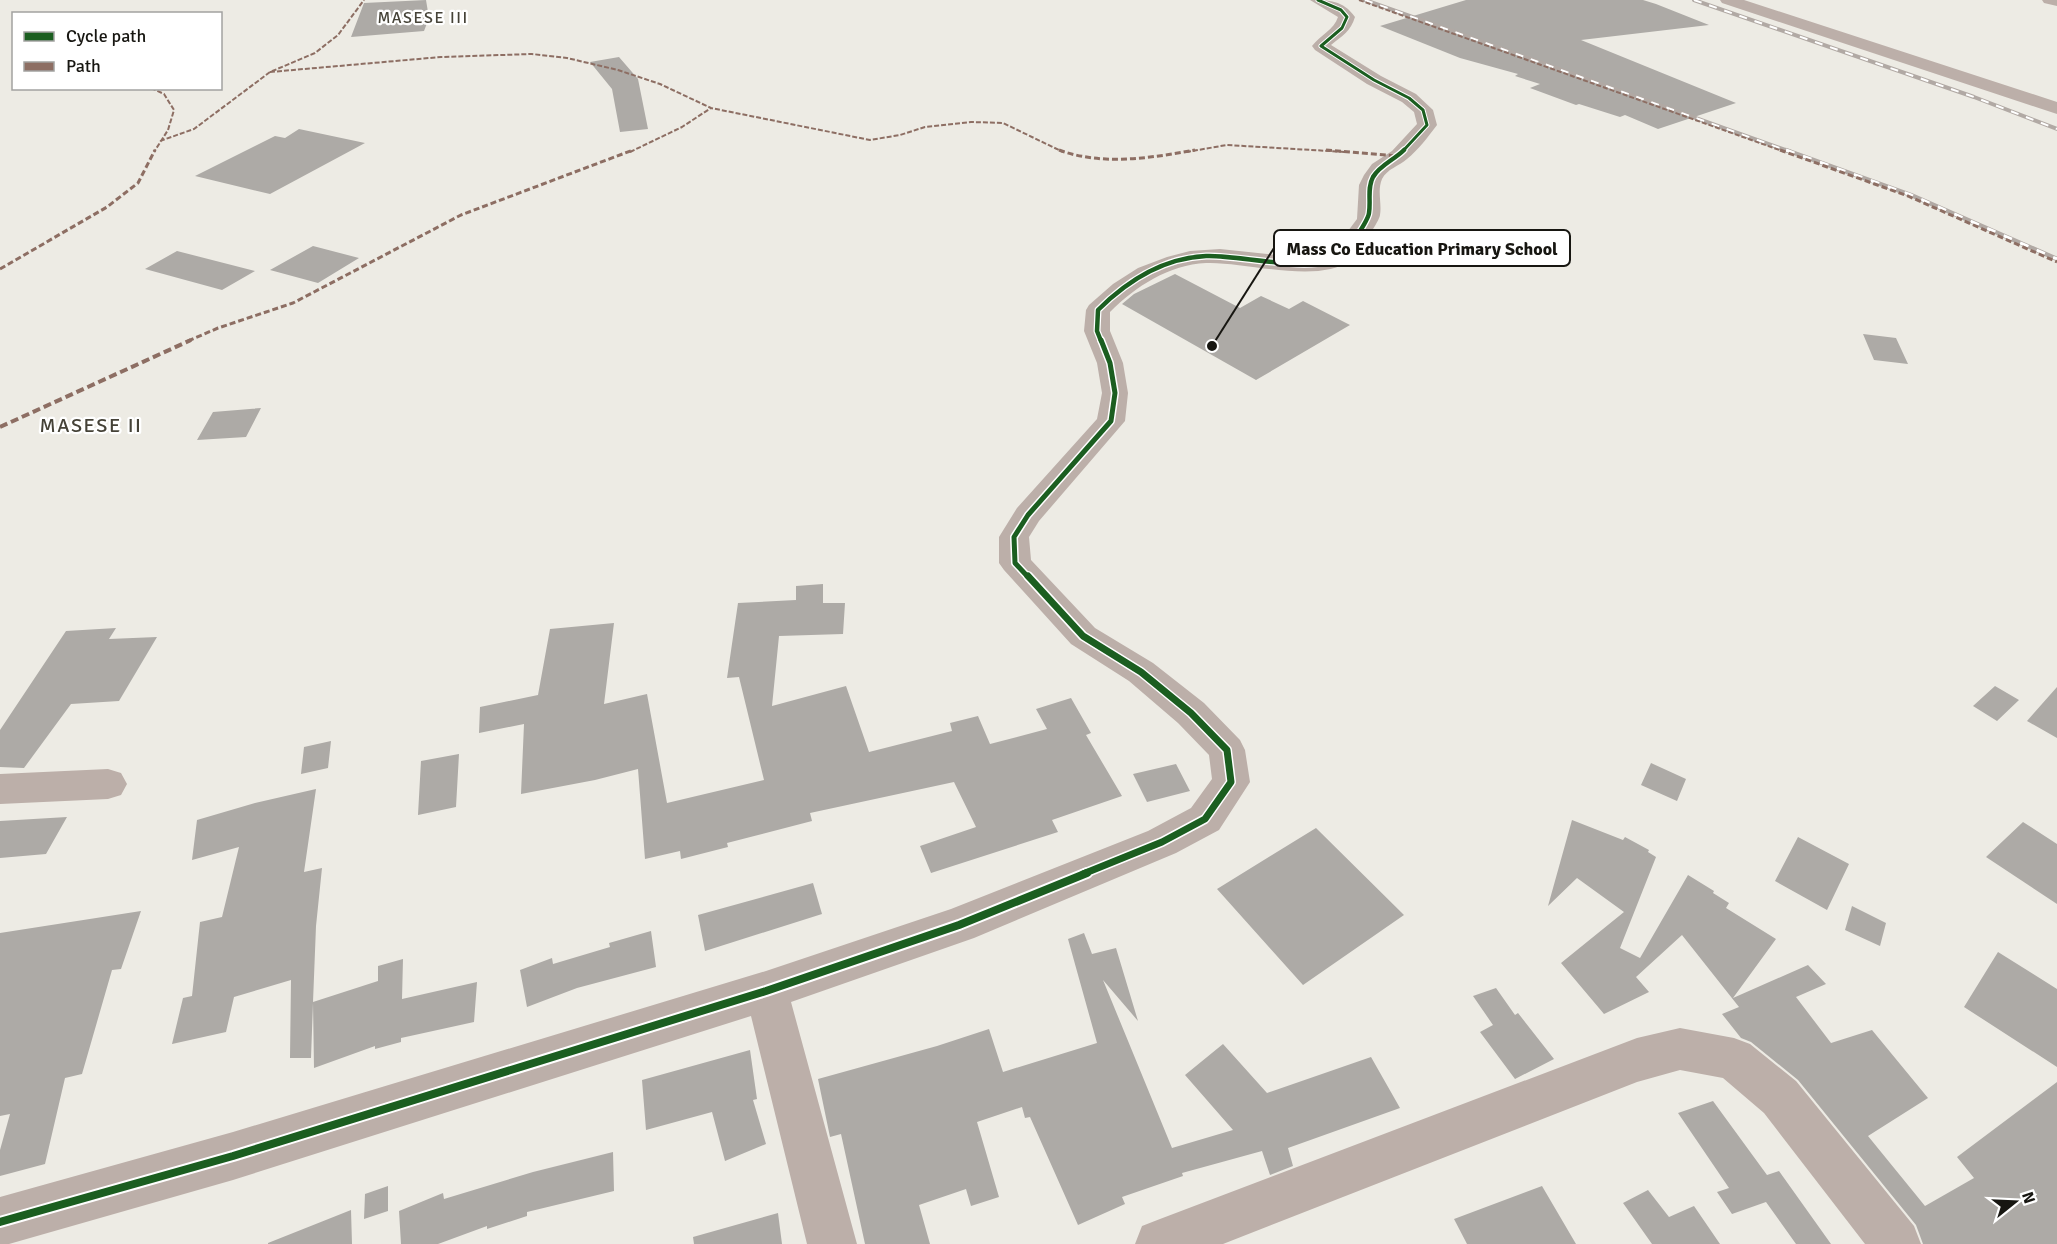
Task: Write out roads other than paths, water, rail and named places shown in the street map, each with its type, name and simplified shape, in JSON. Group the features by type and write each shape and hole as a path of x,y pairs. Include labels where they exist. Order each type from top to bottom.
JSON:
{"street":[{"path":"0,1222 233,1156 766,991 959,925 1162,842 1205,819 1231,782 1227,750 1191,713 1141,672 1083,636 1015,562 1014,537 1028,515 1111,421 1115,393 1110,363 1097,331 1098,309 1115,292 1142,273 1178,261 1206,256 1237,257 1291,264 1322,263 1341,256 1368,220 1368,194 1372,176 1414,141 1427,125 1423,110 1409,98 1374,81 1321,46 1325,40 1336,35 1345,27 1347,17 1341,10 1318,0"},
{"path":"1728,0 2057,108"},
{"path":"2050,0 2057,1"},
{"path":"0,789 108,784"},
{"path":"766,991 832,1244"},
{"path":"1160,1244 1637,1060 1680,1049 1734,1059 1780,1097 1896,1244"}],"railway":[{"path":"1365,0 1791,152"},
{"path":"1694,0 1974,97 2057,129"},
{"path":"1786,150 1911,195 2057,259"}],"place":[{"name":"Mass Co Education Primary School","path":"1212,346"}],"district":[{"name":"MASESE III","path":"423,18"},
{"name":"MASESE II","path":"91,425"}]}
